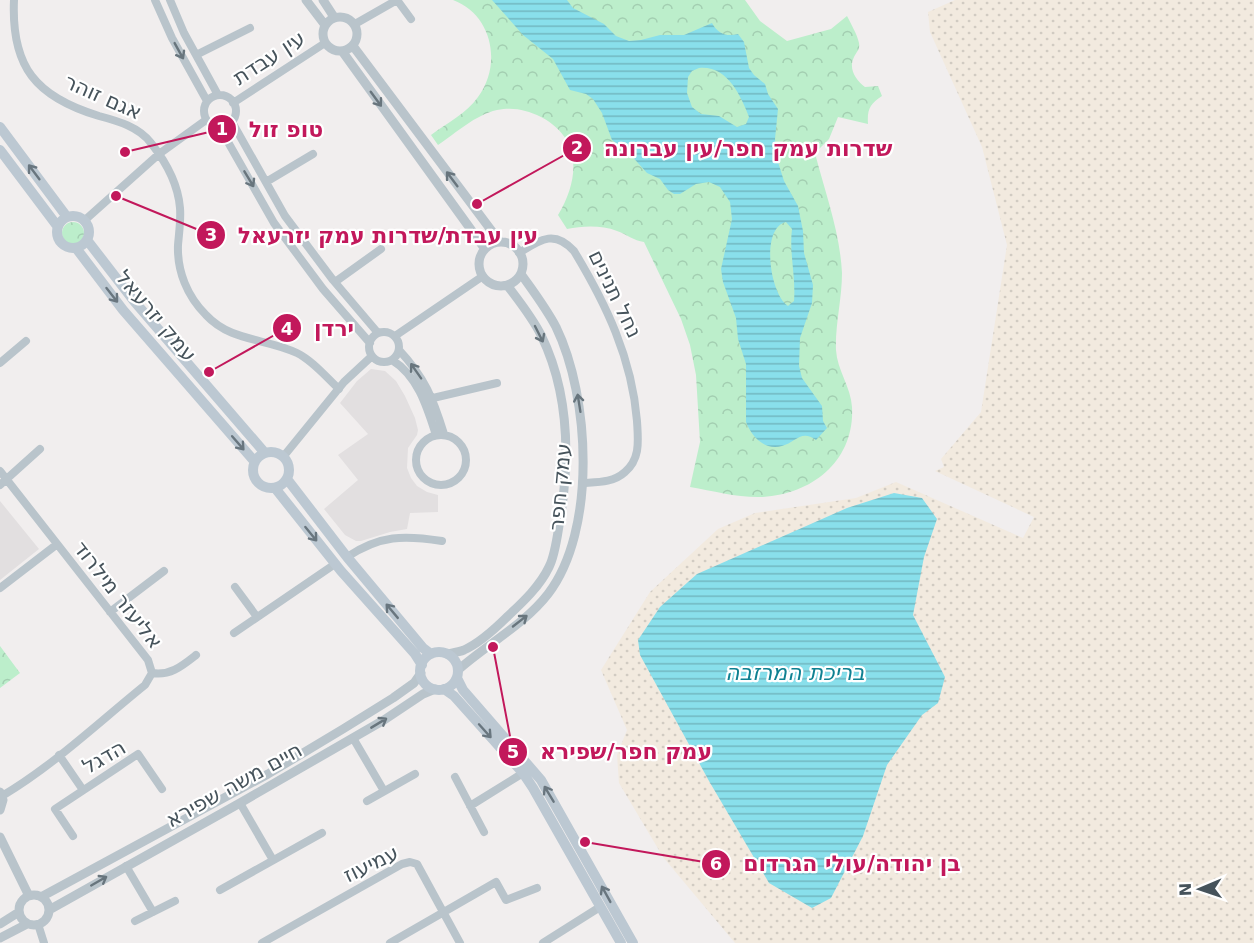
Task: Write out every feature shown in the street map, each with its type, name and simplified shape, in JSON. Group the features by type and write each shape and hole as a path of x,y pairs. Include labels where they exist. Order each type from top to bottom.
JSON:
{"main road":[{"path":"0,128 67,217"},
{"path":"0,150 58,227"},
{"path":"76,216 85,220 89,230 87,240 76,248 68,248 60,242 57,235 58,227 67,217 76,216"},
{"name":"עמק יזרעאל","path":"87,240 134,301 265,453"},
{"name":"עמק יזרעאל","path":"76,248 123,310 255,462"},
{"path":"274,452 283,457 288,465 287,478 283,484 275,488 265,487 256,481 253,472 255,462 265,453 274,452"},
{"path":"287,478 347,557 423,648 431,654"},
{"path":"275,488 335,564 415,654 426,685 454,696 523,774 621,943"},
{"path":"421,669 431,654 439,652 447,654 454,660 463,690 541,780 633,943"},
{"path":"440,689 452,685 457,674"}],"street":[{"name":"אגם זוהר","path":"14,0 14,28 21,59 40,86 70,106 140,131 150,140 170,171 180,209 179,262 185,284 196,304 221,328 250,340 273,344 299,354 339,388"},
{"path":"155,0 172,38 207,100"},
{"path":"170,0 218,95"},
{"path":"306,0 325,26"},
{"path":"323,0 334,17"},
{"path":"355,24 397,0 411,19"},
{"path":"334,17 348,18 355,24 358,33 353,46 342,51 332,49 325,43 323,34 325,26 334,17"},
{"path":"196,55 250,28"},
{"name":"עין עבדת","path":"233,102 325,43"},
{"path":"353,46 500,242 511,245 519,253 522,259 521,274 513,283 496,286 483,276 479,262 485,249 500,242"},
{"path":"342,51 485,249"},
{"path":"220,128 232,122 236,114 233,102 218,95 207,100 203,110 206,120 211,125 220,128 274,223 323,288 370,343"},
{"path":"85,220 159,154 206,120"},
{"path":"232,122 285,216 335,282 378,333"},
{"path":"266,182 313,154"},
{"name":"נחל תנינים","path":"519,253 546,238 553,238 568,244 602,299 619,338 629,370 634,393 638,440 638,451 634,462 618,477 606,482 582,483"},
{"path":"335,282 381,249"},
{"name":"עמק חפר","path":"457,674 532,612 548,595 562,574 570,555 575,532 582,483 580,411 571,369 555,326 521,274"},
{"path":"395,336 483,276"},
{"name":"עמק חפר","path":"447,654 465,650 521,604 550,566 558,529 565,485 566,458 564,413 560,393 550,357 540,334 507,285"},
{"path":"392,360 399,350 399,343 395,336 387,332 378,333 370,343 369,350 372,356 380,361 392,360 407,372 424,399 440,434 457,440 463,447 466,464 458,479 442,486 426,481 416,466 415,458 422,442 440,434"},
{"path":"0,363 26,341"},
{"path":"399,350 413,366 433,398 440,434"},
{"path":"283,457 339,388 372,356"},
{"path":"433,398 496,383"},
{"path":"3,482 40,448"},
{"name":"אליעזר מילרוד","path":"0,471 3,482 148,660 152,673 145,685 29,780 1,794"},
{"path":"347,557 363,546 379,540 399,537 442,542"},
{"path":"0,588 56,545"},
{"path":"234,633 335,564"},
{"path":"110,612 164,571"},
{"path":"235,587 257,617"},
{"path":"152,673 162,675 179,669 196,656"},
{"name":"חיים משה שפירא","path":"41,897 268,774 324,741 414,683 421,669"},
{"name":"חיים משה שפירא","path":"48,910 353,738 423,694 440,689"},
{"path":"353,738 384,791"},
{"name":"הדגל","path":"74,836 56,809 138,754 162,789"},
{"name":"הדגל","path":"59,755 83,790"},
{"path":"367,801 415,774"},
{"path":"471,806 523,774"},
{"path":"455,777 484,832"},
{"path":"0,810 3,804 1,794"},
{"path":"240,803 273,860"},
{"path":"220,890 322,833"},
{"path":"0,837 29,896"},
{"name":"עמיעוז","path":"262,943 402,864 410,862 417,864 460,943"},
{"path":"126,866 153,912"},
{"path":"390,943 496,882 506,900 537,888"},
{"path":"0,924 19,912 23,900 29,896 41,897 46,903 47,917 38,924 27,924 0,938"},
{"path":"135,921 174,901"},
{"path":"543,943 600,906"},
{"path":"19,912 27,924"},
{"path":"38,924 44,943"}],"shaded area":[{"path":"371,369 385,371 396,381 405,396 418,430 408,448 407,468 417,486 438,495 438,512 410,513 407,529 356,541 345,535 324,509 358,480 338,455 368,434 340,403 357,381"},
{"path":"0,501 39,549 0,580"}],"sand":[{"path":"955,0 1254,0 1254,943 735,943 663,857 619,783 617,755 627,730 601,670 650,592 718,529 755,513 856,498 896,482 1023,538 1034,517 935,471 944,467 941,459 981,412 1007,245 982,147 930,32 928,12"}],"green space":[{"path":"453,0 745,0 760,21 787,41 831,29 847,16 859,43 859,49 852,61 854,74 865,87 878,86 882,96 870,107 868,124 838,117 829,139 818,150 816,157 832,214 841,258 842,283 836,350 852,407 851,426 846,443 838,458 827,471 798,489 763,497 735,495 690,487 700,442 696,375 690,345 681,319 644,242 605,228 567,229 558,215 565,202 573,174 570,148 555,126 541,117 520,110 497,110 473,120 438,145 431,135 463,113 473,103 485,84 490,70 490,42 485,29 467,7"},
{"path":"73,222 81,225 84,233 81,241 73,244 65,241 62,233 65,225"},
{"path":"0,646 20,673 0,688"}],"water":[{"path":"492,0 567,0 573,8 604,24 616,36 629,41 660,35 684,35 712,23 723,34 738,34 744,42 749,68 765,84 768,94 778,109 775,139 777,159 784,181 798,206 804,253 813,285 812,303 800,338 799,366 802,378 822,406 823,421 827,428 816,440 802,436 782,446 765,445 756,438 746,422 746,364 738,339 736,318 723,282 721,269 732,219 730,202 720,187 709,182 696,184 680,194 674,194 668,190 660,179 647,173 629,153 612,140 602,113 593,99 586,94 570,90 553,59 523,35","holes":["699,68 718,71 732,84 749,117 746,124 737,127 719,116 701,114 692,107 687,93 688,77 692,71","786,222 792,229 794,292 794,301 788,306 776,289 770,248 778,227"]},
{"name":"בריכת המרזבה","path":"894,493 922,498 937,519 924,557 913,615 945,677 938,703 922,715 887,765 863,836 831,898 812,908 769,883 709,781 640,655 638,640 660,607 697,574 847,508"}],"place":[{"name":"טופ זול","path":"125,152"},
{"name":"עין עבדת/שדרות עמק יזרעאל","path":"116,196"},
{"name":"שדרות עמק חפר/עין עברונה","path":"477,204"},
{"name":"ירדן","path":"209,372"},
{"name":"עמק חפר/שפירא","path":"493,647"},
{"name":"בן יהודה/עולי הגרדום","path":"585,842"}]}
